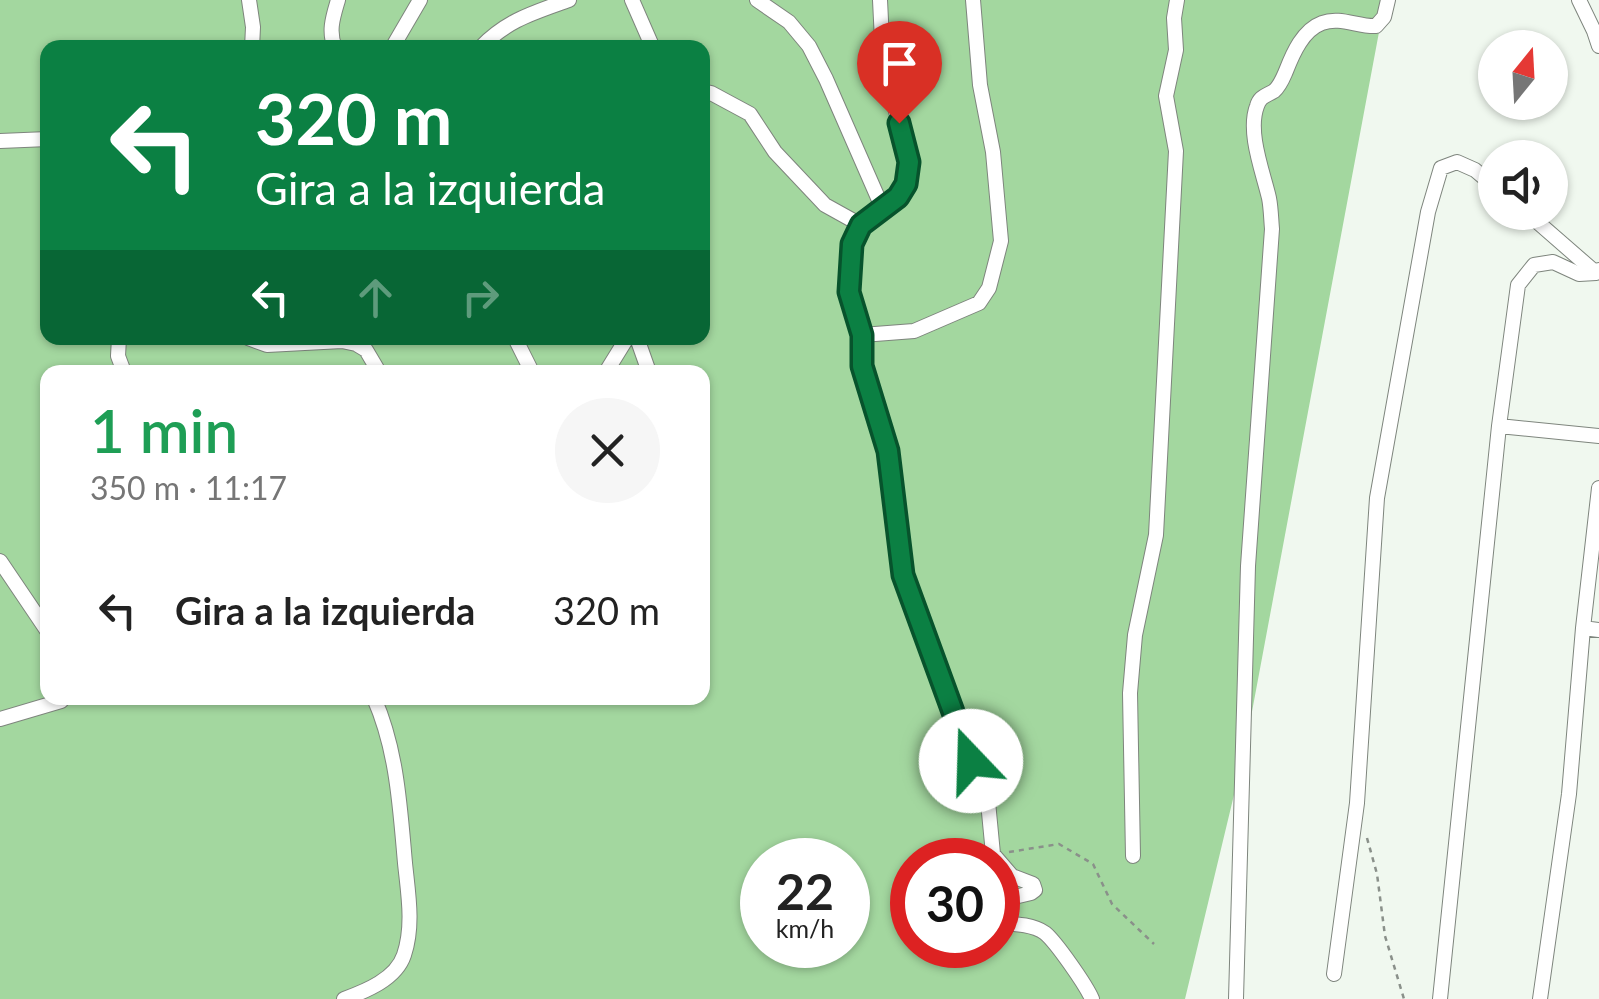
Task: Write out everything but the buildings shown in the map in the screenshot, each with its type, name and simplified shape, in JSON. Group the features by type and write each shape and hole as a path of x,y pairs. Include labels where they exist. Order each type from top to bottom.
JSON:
{"street":[{"path":"249,0 253,40"},
{"path":"333,40 331,24 338,0"},
{"path":"397,40 420,0"},
{"path":"489,40 506,25 569,0"},
{"path":"632,0 650,40"},
{"path":"757,0 789,22 809,46 882,207"},
{"path":"880,0 883,61 909,162 906,184 898,197 861,225 852,244 849,292 862,335 862,366 888,451 903,575 988,802 991,838"},
{"path":"862,335 914,331 979,303 989,288 1000,241 994,152 980,84 973,0"},
{"path":"1132,856 1130,693 1135,635 1156,535 1176,151 1166,96 1176,50 1177,0"},
{"path":"1236,999 1248,566 1272,229 1258,156 1257,106 1263,96 1281,83 1294,53 1312,28 1335,20 1362,27 1376,26 1384,17 1388,0"},
{"path":"1580,0 1599,46"},
{"path":"710,93 750,114 775,152 825,206 861,225"},
{"path":"0,141 40,138"},
{"path":"1334,974 1357,803 1377,498 1428,212 1441,168 1457,162 1478,173"},
{"path":"1548,230 1598,272"},
{"path":"1440,999 1499,426 1518,286 1534,265 1553,262 1580,274 1598,272"},
{"path":"358,345 366,350 374,365"},
{"path":"1499,426 1599,436"},
{"path":"1540,999 1591,629 1599,488"},
{"path":"0,561 40,620"},
{"path":"0,719 47,705"},
{"path":"344,999 391,976 404,957 410,919 397,773 378,705"},
{"path":"1020,879 1033,884 1034,890 1020,896"},
{"path":"1020,925 1046,934 1092,999"}],"path":[{"path":"1367,838 1386,936 1404,999"},
{"path":"1020,850 1058,844 1092,864 1112,904 1154,944"}],"green space":[{"path":"0,0 1385,0 1245,749 1185,999 0,999"}],"route":[{"path":"899,123 909,162 906,184 898,197 861,225 852,244 849,292 862,335 862,366 888,451 903,575 971,761"}]}
